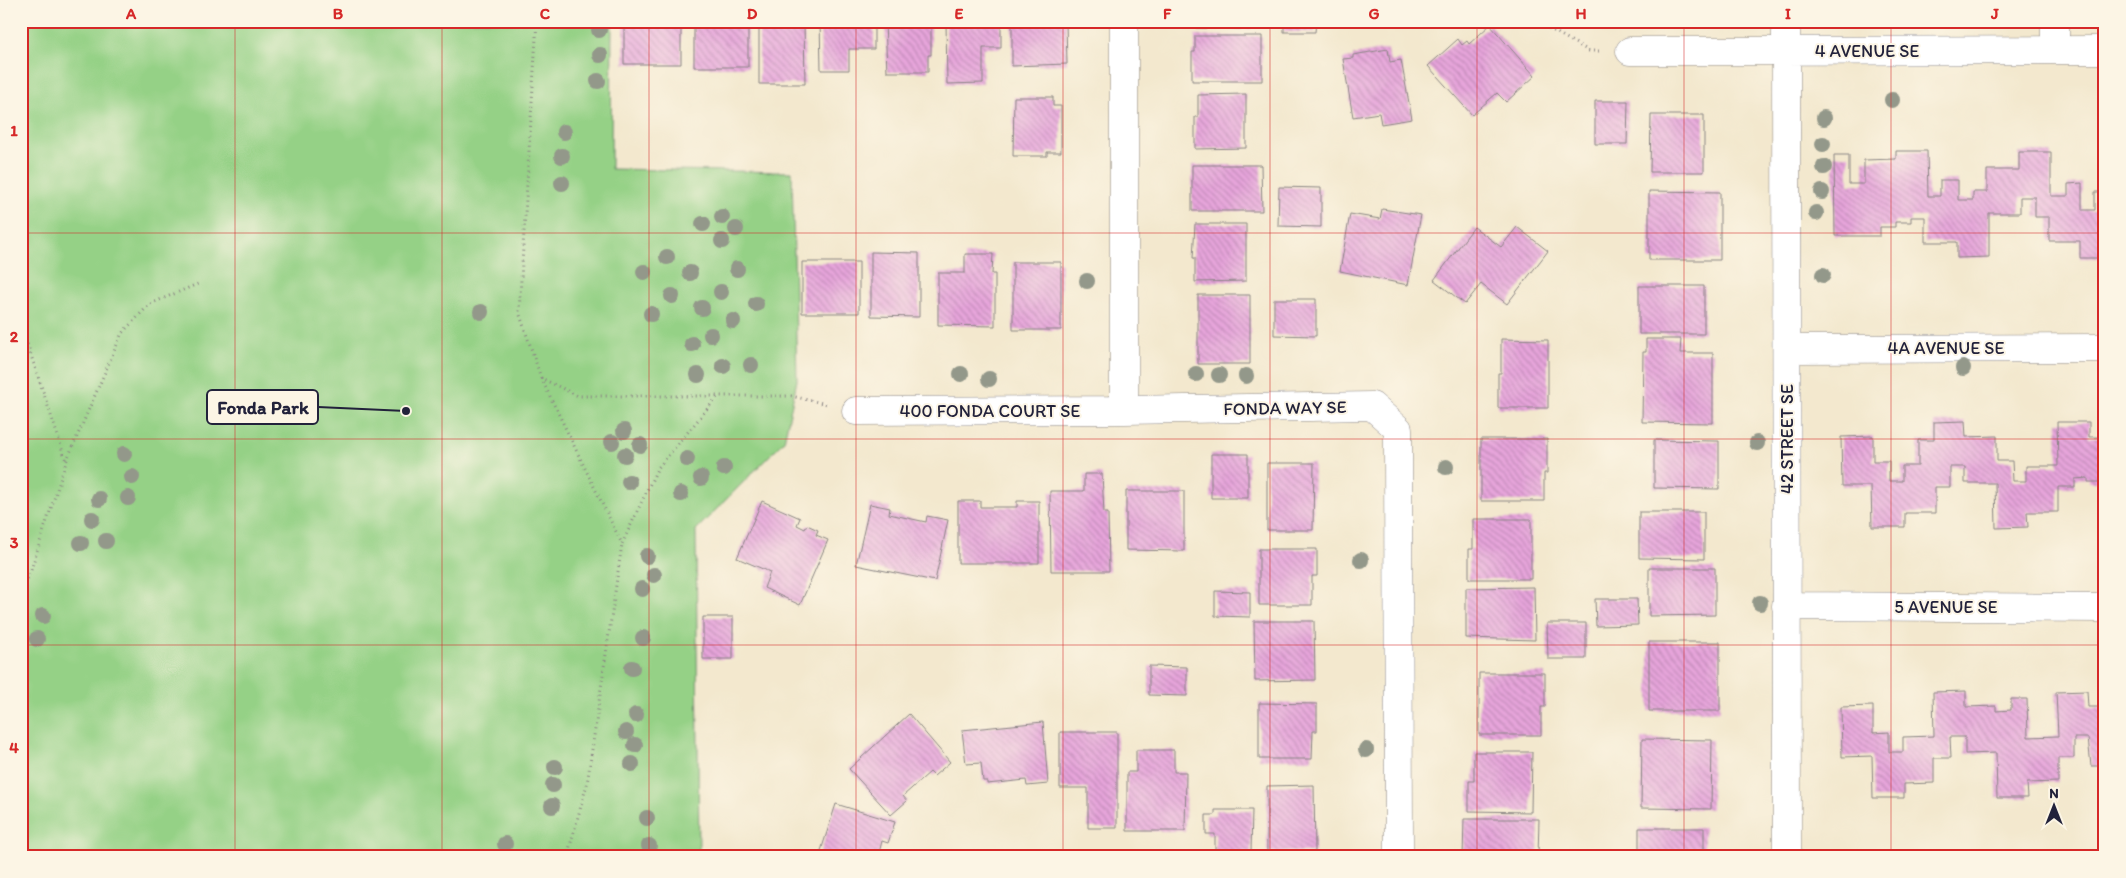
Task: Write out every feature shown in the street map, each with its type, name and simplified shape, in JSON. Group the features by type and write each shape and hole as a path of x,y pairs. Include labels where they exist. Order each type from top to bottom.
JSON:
{"street":[{"path":"1124,21 1124,410"},
{"name":"42 STREET SE","path":"1786,21 1787,857"},
{"path":"2055,21 2055,50"},
{"name":"4 AVENUE SE","path":"1630,51 2105,50"},
{"name":"4A AVENUE SE","path":"1787,349 2105,348"},
{"name":"FONDA WAY SE","path":"1124,410 1372,406 1398,429 1399,857"},
{"name":"400 FONDA COURT SE","path":"856,411 1124,410"},
{"name":"5 AVENUE SE","path":"1786,606 2105,608"}],"path":[{"path":"536,21 519,312 541,378 622,544"},
{"path":"1536,21 1589,52 1630,51"},
{"path":"21,587 29,576 66,462 122,332 150,304 200,283"},
{"path":"21,325 66,462"},
{"path":"541,378 578,396 790,396 856,411"},
{"path":"566,857 588,784 622,544 657,469 718,396"}],"green space":[{"path":"21,21 612,21 611,169 792,172 797,380 784,441 696,530 699,857 21,857"}],"building":[{"path":"624,21 681,21 681,64 624,64"},
{"path":"694,21 748,21 748,67 694,67"},
{"path":"759,21 804,21 805,84 759,84"},
{"path":"820,21 874,21 874,49 849,49 849,70 821,70"},
{"path":"885,21 931,21 931,55 928,55 928,72 887,72"},
{"path":"946,21 1001,21 1001,48 983,48 983,83 947,84"},
{"path":"1012,21 1066,21 1067,64 1012,66"},
{"path":"1196,21 1251,21 1251,29 1196,28"},
{"path":"1284,21 1316,21 1315,32 1284,32"},
{"path":"1490,25 1535,76 1506,102 1497,93 1472,115 1428,66 1458,39 1462,45 1467,41 1469,44"},
{"path":"1195,36 1262,36 1262,81 1192,81 1192,52 1195,52"},
{"path":"1388,49 1390,62 1401,60 1412,119 1381,124 1379,113 1353,117 1343,59 1353,58 1353,55"},
{"path":"1246,94 1246,148 1195,149 1195,117 1198,117 1198,95"},
{"path":"1014,97 1053,97 1053,106 1061,106 1061,152 1047,152 1047,156 1013,156"},
{"path":"1595,101 1628,101 1627,144 1595,144"},
{"path":"1651,115 1704,115 1704,172 1650,172"},
{"path":"1896,151 1927,151 1928,196 1940,196 1940,180 1958,180 1958,200 1973,200 1973,192 1987,192 1987,170 2019,170 2019,152 2051,152 2051,196 2068,196 2068,184 2082,183 2082,210 2095,210 2095,192 2105,192 2105,258 2080,258 2080,241 2049,241 2049,217 2035,217 2035,197 2020,197 2020,213 1989,213 1989,257 1957,258 1957,242 1925,242 1925,217 1911,217 1911,222 1895,222 1895,227 1880,227 1880,236 1835,236 1834,155 1849,155 1849,184 1864,184 1864,160 1896,159"},
{"path":"1192,165 1261,165 1262,211 1192,211"},
{"path":"1279,187 1321,188 1321,227 1278,226"},
{"path":"1649,191 1720,192 1720,260 1649,260"},
{"path":"1382,209 1421,215 1408,285 1340,271 1350,214 1380,219"},
{"path":"1195,224 1246,224 1246,281 1195,282 1195,258 1193,258"},
{"path":"1474,227 1501,247 1517,227 1548,251 1507,304 1481,284 1465,304 1434,280"},
{"path":"871,252 919,253 919,317 871,316"},
{"path":"965,254 993,254 992,274 995,274 995,326 938,325 938,273 965,273"},
{"path":"802,262 859,262 859,313 802,313"},
{"path":"1013,262 1061,262 1061,330 1013,330"},
{"path":"1639,286 1704,286 1704,334 1639,334"},
{"path":"1198,295 1250,295 1250,364 1198,364"},
{"path":"1274,299 1316,299 1316,336 1274,335"},
{"path":"1501,339 1548,340 1548,408 1498,408 1498,373 1501,373"},
{"path":"1646,339 1681,339 1680,353 1713,353 1713,423 1642,422 1643,352 1646,352"},
{"path":"1965,421 1966,437 1997,436 1997,461 2012,461 2013,481 2026,481 2026,466 2058,466 2057,422 2089,422 2089,437 2105,437 2105,482 2088,482 2088,478 2075,479 2075,487 2058,487 2058,512 2027,512 2028,527 1996,528 1995,483 1965,483 1965,467 1950,467 1950,487 1935,487 1935,513 1905,513 1905,527 1872,527 1871,486 1842,486 1841,437 1873,436 1873,461 1889,461 1889,481 1902,481 1902,466 1918,466 1918,440 1934,440 1934,422"},
{"path":"1481,439 1547,439 1547,473 1544,473 1544,501 1481,501"},
{"path":"1654,440 1719,441 1719,489 1654,488"},
{"path":"1211,454 1248,454 1248,498 1211,498"},
{"path":"1267,463 1314,463 1313,530 1267,530"},
{"path":"1084,474 1102,474 1104,513 1108,513 1109,571 1051,571 1050,491 1084,491"},
{"path":"1126,491 1184,491 1184,551 1126,550"},
{"path":"762,501 800,518 797,525 805,529 807,525 818,530 816,535 828,540 800,605 764,588 770,572 737,558"},
{"path":"958,501 980,501 980,507 1017,507 1017,501 1039,501 1039,563 958,563"},
{"path":"870,504 890,508 889,514 926,522 927,516 948,520 935,581 856,565"},
{"path":"1639,512 1704,512 1704,559 1639,558"},
{"path":"1473,519 1531,519 1531,579 1469,579 1469,549 1473,549"},
{"path":"1259,549 1317,549 1317,576 1312,576 1312,605 1259,605"},
{"path":"1649,568 1715,568 1715,615 1649,616"},
{"path":"1534,587 1535,640 1466,638 1466,588"},
{"path":"1215,591 1250,592 1250,617 1215,616"},
{"path":"1595,599 1637,599 1638,625 1596,626"},
{"path":"703,617 733,617 733,659 703,659"},
{"path":"1254,621 1314,621 1315,680 1255,681"},
{"path":"1547,623 1586,623 1586,659 1548,659"},
{"path":"1649,642 1720,642 1720,711 1649,711"},
{"path":"1149,666 1187,667 1187,696 1149,695"},
{"path":"1479,673 1545,673 1545,707 1541,707 1541,735 1479,735"},
{"path":"1966,691 1966,707 1996,706 1996,711 2011,710 2011,699 2027,699 2028,737 2058,736 2056,692 2087,691 2088,707 2105,707 2105,766 2091,766 2088,738 2074,738 2074,758 2058,758 2058,782 2027,783 2028,798 1997,798 1996,753 1965,754 1965,737 1950,737 1951,758 1934,758 1934,783 1904,784 1904,798 1873,798 1872,756 1842,757 1841,707 1873,706 1873,733 1889,732 1889,752 1903,752 1903,737 1934,736 1933,692"},
{"path":"1259,703 1317,704 1317,731 1313,731 1312,759 1259,759"},
{"path":"909,714 950,762 934,776 930,772 903,796 907,801 891,815 849,769"},
{"path":"1043,722 1048,784 1027,786 1026,780 987,784 987,781 983,781 981,763 966,764 962,730"},
{"path":"1060,732 1117,732 1117,828 1088,828 1088,788 1060,788"},
{"path":"1642,739 1712,740 1711,809 1641,808"},
{"path":"1136,750 1174,750 1174,772 1186,772 1185,831 1127,831 1127,772 1136,772"},
{"path":"1474,752 1532,752 1531,812 1469,811 1469,781 1474,781"},
{"path":"1314,785 1315,852 1267,852 1267,786"},
{"path":"836,804 895,822 888,843 882,841 878,857 819,857"},
{"path":"1215,810 1252,810 1251,852 1215,851 1215,834 1206,834 1206,815 1215,815"},
{"path":"1464,819 1539,819 1538,857 1463,857"},
{"path":"1639,828 1704,828 1704,857 1639,857"}],"place":[{"name":"Fonda Park","path":"406,411"}]}
